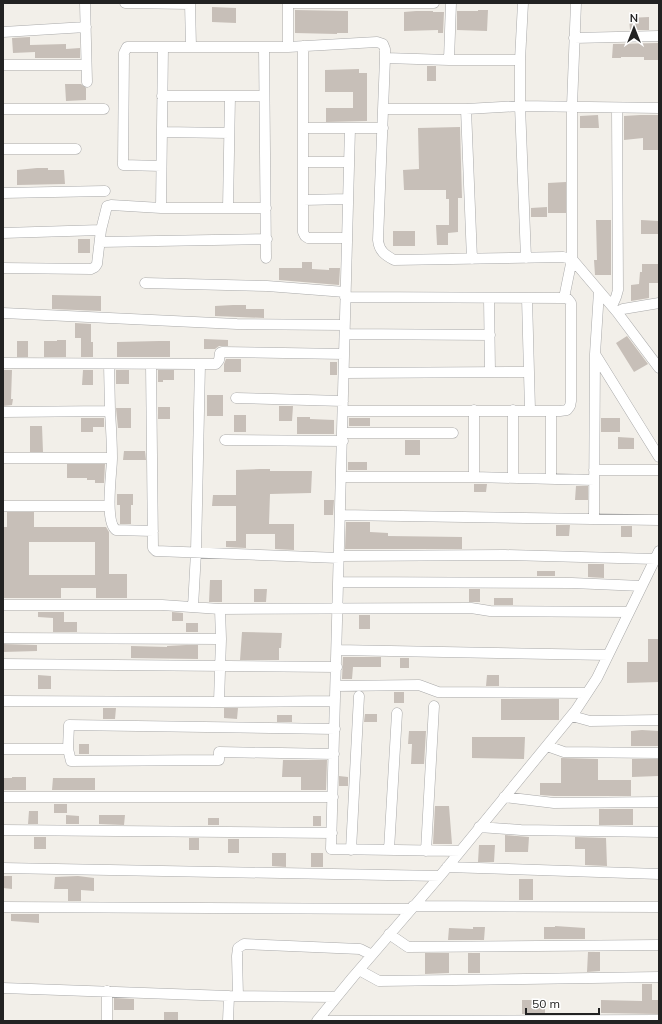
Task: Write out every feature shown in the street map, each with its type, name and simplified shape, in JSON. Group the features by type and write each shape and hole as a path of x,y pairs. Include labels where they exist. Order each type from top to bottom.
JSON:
{"street":[{"path":"85,3 87,82"},
{"path":"125,3 190,3 190,47"},
{"path":"288,47 288,3 434,3"},
{"path":"449,60 451,3"},
{"path":"523,3 520,60 520,106 526,258"},
{"path":"564,298 572,259 572,106 576,3"},
{"path":"3,32 86,27"},
{"path":"574,38 659,36"},
{"path":"162,166 123,165 124,53 127,47 288,47 377,42 383,44 386,49 386,58 378,240 379,247 382,252 394,260 563,257 572,259 614,309 659,368"},
{"path":"303,46 303,232 308,238 347,238"},
{"path":"161,208 163,47"},
{"path":"264,47 266,258"},
{"path":"386,58 520,60"},
{"path":"3,65 86,64"},
{"path":"162,96 264,96"},
{"path":"228,208 230,96"},
{"path":"384,109 466,109 520,106 659,108"},
{"path":"614,309 618,290 617,108"},
{"path":"3,109 104,109"},
{"path":"466,109 472,259"},
{"path":"303,128 383,128"},
{"path":"350,128 337,667 331,849 460,851"},
{"path":"162,132 229,133"},
{"path":"3,149 76,150"},
{"path":"303,162 349,162"},
{"path":"3,193 106,191"},
{"path":"303,200 348,199"},
{"path":"3,268 91,269 95,267 97,264 101,230 107,206 111,205 161,208 266,208"},
{"path":"3,233 101,230"},
{"path":"100,242 267,239"},
{"path":"145,283 267,286 345,295 564,298 568,299 571,303 571,401 567,410 474,410 343,406 236,398"},
{"path":"594,519 595,354 599,291"},
{"path":"489,298 490,372"},
{"path":"527,298 530,410"},
{"path":"614,309 659,303"},
{"path":"3,313 345,330 490,335"},
{"path":"3,363 216,364 218,362 219,354 222,352 344,354"},
{"path":"595,354 659,457"},
{"path":"109,364 112,458 109,506 112,525 116,530 153,531"},
{"path":"151,364 153,548 156,551 339,557 657,555 608,655 587,693 572,716 440,876 317,1021"},
{"path":"193,607 196,552 200,364"},
{"path":"344,373 528,372"},
{"path":"474,410 474,477"},
{"path":"513,410 513,478"},
{"path":"3,412 110,411"},
{"path":"551,411 551,479"},
{"path":"225,440 453,433"},
{"path":"3,458 112,458"},
{"path":"341,477 474,477 551,479 659,470"},
{"path":"3,506 109,506"},
{"path":"340,516 659,520"},
{"path":"339,582 565,583 642,586"},
{"path":"3,605 162,605 220,609 471,608 490,611 629,612"},
{"path":"219,702 221,639 220,609"},
{"path":"3,638 221,639"},
{"path":"337,650 608,655"},
{"path":"3,664 337,667"},
{"path":"336,686 419,685 438,692 587,693"},
{"path":"351,850 359,696"},
{"path":"3,701 335,701"},
{"path":"426,851 434,706"},
{"path":"389,850 397,713"},
{"path":"572,716 590,721 659,720"},
{"path":"334,754 219,752 219,760 71,761 68,749 69,725 335,729"},
{"path":"547,746 564,752 659,753"},
{"path":"3,749 68,749"},
{"path":"3,796 333,797"},
{"path":"504,797 554,803 659,802"},
{"path":"479,828 659,832"},
{"path":"3,830 332,833"},
{"path":"446,867 659,874"},
{"path":"3,868 440,876"},
{"path":"3,907 659,907"},
{"path":"390,934 408,947 659,946"},
{"path":"228,1021 233,996 238,948 244,944 360,949 372,955"},
{"path":"359,970 379,981 659,976"},
{"path":"3,988 233,996 336,997"},
{"path":"107,992 107,1021"},
{"path":"317,1021 659,1020"}],"building":[{"path":"212,7 236,8 236,23 212,22"},
{"path":"295,10 348,11 348,33 295,33"},
{"path":"488,10 487,31 457,30 457,11"},
{"path":"404,12 444,12 443,33 438,33 438,30 404,31"},
{"path":"649,17 649,30 630,30 629,18"},
{"path":"30,37 30,45 66,44 66,49 80,48 80,58 35,58 35,52 13,53 12,38"},
{"path":"658,43 658,60 644,60 644,57 612,58 613,44"},
{"path":"427,66 436,66 436,81 427,81"},
{"path":"359,69 359,73 367,73 367,121 326,122 326,108 353,108 353,92 325,92 325,70"},
{"path":"65,84 81,84 86,88 86,100 66,101"},
{"path":"598,115 599,128 580,128 580,116"},
{"path":"659,115 659,150 643,150 643,138 624,140 624,116"},
{"path":"460,127 462,198 458,198 458,232 448,233 448,245 437,245 436,225 449,225 449,199 446,199 446,190 404,190 403,170 419,169 418,128"},
{"path":"37,168 64,170 65,184 17,185 17,170"},
{"path":"566,182 566,213 548,213 548,183"},
{"path":"547,207 547,217 531,217 531,208"},
{"path":"596,220 611,220 611,275 595,275 594,260 597,260"},
{"path":"641,220 659,221 659,234 641,234"},
{"path":"393,231 415,231 415,246 393,246"},
{"path":"78,239 90,239 90,253 78,253"},
{"path":"302,262 312,262 312,269 329,270 329,268 340,268 339,285 279,280 279,268 302,268"},
{"path":"642,264 659,264 659,283 649,283 649,298 631,301 631,285 639,284"},
{"path":"52,295 101,296 101,311 52,309"},
{"path":"246,305 246,309 264,309 264,318 215,316 215,306"},
{"path":"75,323 91,324 93,357 81,357 81,338 75,338"},
{"path":"627,336 648,364 634,372 616,343"},
{"path":"204,339 228,340 228,346 219,346 215,349 204,349"},
{"path":"66,340 66,357 44,357 44,341"},
{"path":"17,341 28,341 28,357 17,357"},
{"path":"170,341 170,357 117,357 117,342"},
{"path":"226,359 241,359 241,372 224,372 224,364"},
{"path":"330,362 337,362 337,375 330,375"},
{"path":"3,370 12,370 12,405 3,406"},
{"path":"83,370 93,370 93,385 82,385"},
{"path":"116,370 129,370 129,384 116,384"},
{"path":"158,370 174,370 174,380 163,380 163,382 158,382"},
{"path":"207,395 223,395 223,416 207,416"},
{"path":"279,406 293,406 292,421 279,421"},
{"path":"158,407 170,407 170,419 158,419"},
{"path":"116,408 131,408 131,428 118,428"},
{"path":"234,415 246,415 246,432 234,432"},
{"path":"297,417 334,420 334,434 297,434"},
{"path":"81,418 104,418 104,427 93,427 93,432 81,432"},
{"path":"349,418 370,418 370,426 349,426"},
{"path":"601,418 620,418 620,432 601,432"},
{"path":"30,426 42,426 43,452 30,452"},
{"path":"618,437 634,438 634,449 618,449"},
{"path":"405,440 420,440 420,455 405,455"},
{"path":"124,451 145,451 146,460 123,460"},
{"path":"348,462 367,462 367,470 348,470"},
{"path":"67,464 105,464 104,483 95,483 95,480 87,480 87,478 67,478"},
{"path":"270,469 270,471 312,471 311,493 270,494 269,524 294,524 294,550 275,549 275,534 246,534 246,548 226,547 226,541 236,541 236,506 212,506 213,495 236,495 236,470"},
{"path":"474,484 487,484 486,492 474,492"},
{"path":"576,486 588,486 588,500 575,500"},
{"path":"117,494 133,494 133,505 131,505 131,524 120,524 120,505 117,505"},
{"path":"324,500 334,500 333,515 324,515"},
{"path":"7,512 34,512 34,527 106,527 109,532 109,574 127,574 127,598 96,598 96,588 61,588 61,598 3,598 3,527 7,527","holes":["29,542 95,542 95,575 29,575"]},
{"path":"346,522 370,522 370,532 388,533 388,536 462,537 462,549 345,549"},
{"path":"556,525 570,525 569,536 556,536"},
{"path":"621,526 632,526 632,537 621,537"},
{"path":"588,564 604,564 604,578 588,577"},
{"path":"537,571 555,571 555,576 537,576"},
{"path":"210,580 222,580 222,602 209,602"},
{"path":"254,589 267,589 266,602 254,602"},
{"path":"469,589 480,589 480,602 469,602"},
{"path":"494,598 513,598 513,605 494,605"},
{"path":"38,612 64,612 64,622 77,622 77,632 53,632 53,618 38,617"},
{"path":"172,612 183,613 183,621 172,621"},
{"path":"359,615 370,615 370,629 359,629"},
{"path":"186,623 198,623 198,632 186,632"},
{"path":"242,632 282,633 281,648 279,648 279,660 240,660"},
{"path":"648,639 659,639 659,682 627,683 627,662 648,662"},
{"path":"3,644 37,645 37,651 3,652"},
{"path":"198,645 198,659 131,658 131,646 167,647"},
{"path":"343,657 381,657 381,667 353,667 352,679 342,679"},
{"path":"400,658 409,658 409,668 400,668"},
{"path":"38,675 51,676 51,689 38,689"},
{"path":"487,675 499,675 499,686 486,686"},
{"path":"394,692 404,692 404,703 394,703"},
{"path":"501,699 559,699 559,720 501,720"},
{"path":"103,708 116,708 115,719 103,719"},
{"path":"224,708 238,708 237,719 224,718"},
{"path":"365,714 377,714 377,722 364,722"},
{"path":"277,715 292,715 292,722 277,722"},
{"path":"409,731 426,731 424,764 411,764 412,744 408,744"},
{"path":"631,731 659,731 659,746 631,746"},
{"path":"472,737 525,737 524,759 472,758"},
{"path":"79,744 89,744 89,754 79,754"},
{"path":"561,758 598,759 598,780 631,780 631,796 540,795 540,783 561,783"},
{"path":"632,759 658,759 658,776 632,777"},
{"path":"283,760 327,760 326,790 301,790 301,777 282,777"},
{"path":"339,776 348,777 348,786 339,786"},
{"path":"26,777 26,790 3,790 3,778"},
{"path":"53,778 95,778 95,790 52,790"},
{"path":"54,804 67,804 67,813 54,813"},
{"path":"435,806 449,806 452,844 433,844"},
{"path":"599,809 633,809 633,825 599,825"},
{"path":"29,811 38,811 38,824 28,824"},
{"path":"66,815 79,816 79,824 66,824"},
{"path":"99,815 125,815 124,825 99,824"},
{"path":"313,816 321,816 321,826 313,826"},
{"path":"208,818 219,818 219,825 208,825"},
{"path":"505,835 529,837 528,852 505,852"},
{"path":"34,837 46,837 46,849 34,849"},
{"path":"575,837 606,838 607,866 585,865 585,849 575,849"},
{"path":"189,838 199,838 199,850 189,850"},
{"path":"228,839 239,839 239,853 228,853"},
{"path":"479,845 495,845 494,862 478,862"},
{"path":"272,853 286,853 286,867 272,866"},
{"path":"311,853 323,853 323,867 311,867"},
{"path":"3,876 12,876 12,889 3,888"},
{"path":"78,876 94,878 94,891 81,890 81,901 68,901 68,889 54,889 55,877"},
{"path":"519,879 533,879 533,900 519,900"},
{"path":"11,914 39,914 39,923 11,921"},
{"path":"555,926 585,928 585,939 544,939 544,927"},
{"path":"473,927 485,927 484,940 448,940 449,928 473,929"},
{"path":"588,952 600,952 600,971 587,972"},
{"path":"425,953 449,953 449,973 425,974"},
{"path":"468,953 480,953 480,973 468,973"},
{"path":"642,984 652,984 652,1000 659,1000 659,1014 601,1013 601,1000 642,1001"},
{"path":"114,998 134,999 134,1010 114,1010"},
{"path":"522,1000 545,1000 545,1014 522,1014"},
{"path":"164,1012 178,1012 178,1021 164,1021"}]}
